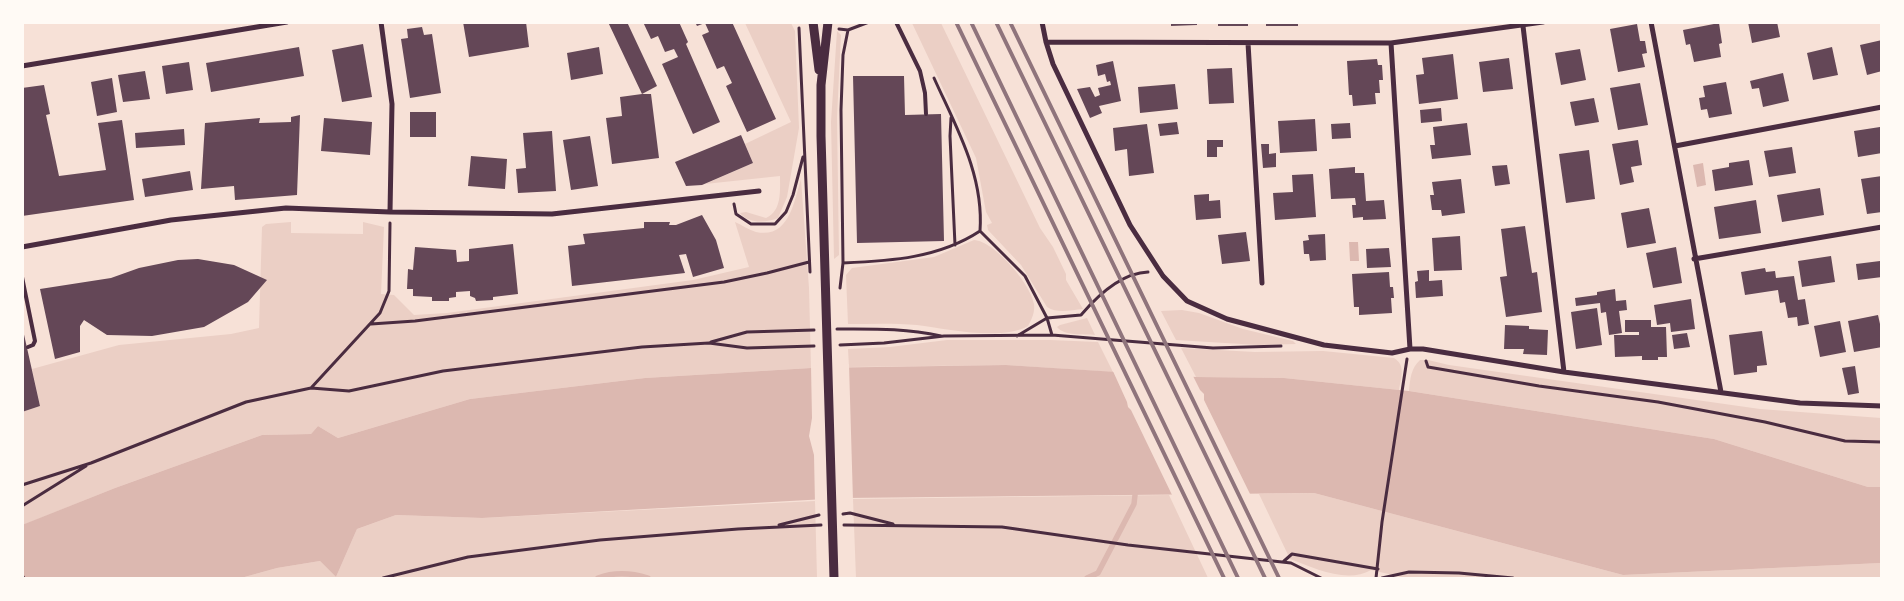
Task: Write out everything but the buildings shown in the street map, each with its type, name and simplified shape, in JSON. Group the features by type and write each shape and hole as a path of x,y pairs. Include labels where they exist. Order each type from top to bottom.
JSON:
{"street":[{"path":"22,66 287,22"},
{"path":"381,22 392,104 390,212"},
{"path":"813,22 821,85 834,578"},
{"path":"821,85 828,22"},
{"path":"1042,22 1053,64 1130,225 1163,276 1187,301 1227,318 1324,345 1392,353 1423,348 1564,372 1800,404 1882,406"},
{"path":"1046,42 1391,44 1543,22"},
{"path":"1651,22 1694,259 1721,392"},
{"path":"1523,26 1564,372"},
{"path":"1248,43 1262,283"},
{"path":"1391,44 1410,349"},
{"path":"1675,146 1882,107"},
{"path":"22,247 171,220 286,208 390,212 552,214 759,190"},
{"path":"1694,259 1882,227"}],"lane":[{"path":"896,22 920,71 925,94 926,114"},
{"path":"22,277 35,341 33,345 28,347"}],"path":[{"path":"371,324 526,308 724,282 809,262 799,25 796,22"},
{"path":"840,287 843,263 840,139 843,55 848,30 869,22"},
{"path":"932,74 969,156 981,213 980,231 1025,276 1047,318 1052,335"},
{"path":"951,116 954,245"},
{"path":"732,194 736,214 751,224 775,224 786,212 790,203 804,154"},
{"path":"311,388 380,313 389,291 390,212"},
{"path":"843,263 903,258 935,252 954,245 980,231"},
{"path":"1017,336 1047,318 1081,315 1100,294 1128,276 1148,272 1163,276"},
{"path":"855,329 914,330 944,336"},
{"path":"708,343 747,332 801,330"},
{"path":"858,344 944,336 1052,335 1213,348 1287,346"},
{"path":"22,485 91,463 246,402 311,388 349,390 443,371 642,347 708,343 747,348 803,346"},
{"path":"1423,348 1428,367 1539,386 1658,402 1765,422 1845,441 1882,442"},
{"path":"1376,578 1382,522 1404,376"},
{"path":"22,506 91,463"},
{"path":"858,515 898,525"},
{"path":"771,527 811,517"},
{"path":"383,578 468,558 600,540 811,525"},
{"path":"862,525 1002,527 1128,545 1291,563 1321,578"},
{"path":"1284,562 1292,554 1378,569"},
{"path":"1382,578 1409,572 1459,573 1514,578"}],"shaded area":[{"path":"745,23 791,23 795,31 799,128 787,197 778,218 763,222 753,221 740,213 746,212 766,218 771,215 775,211 779,200 780,176 705,184 753,163 745,144 791,122"},
{"path":"912,23 941,23 1040,228 1053,247 1066,274 1066,280 1083,309 1060,311 1047,307 1021,265 988,230 987,225 992,223 986,212 976,158"},
{"path":"837,31 841,35 837,117 839,255 834,259 831,122"},
{"path":"1703,163 1706,185 1697,187 1693,165"},
{"path":"801,179 809,288 811,368 645,378 470,399 338,438 318,426 311,434 262,435 115,488 23,525 22,412 40,406 32,369 119,345 231,334 259,328 262,227 266,224 291,222 291,233 363,234 363,222 384,227 381,294 394,295 414,315 447,313 693,280 749,267 735,222 756,232 767,233 776,230 788,217"},
{"path":"974,240 982,242 1001,255 1026,286 1034,304 1033,315 1028,326 1003,333 973,333 908,324 848,324 846,275 852,268 934,257"},
{"path":"1349,242 1358,242 1359,261 1350,261"},
{"path":"1182,310 1199,313 1243,329 1293,341 1296,344 1258,345 1176,340 1161,311"},
{"path":"1087,318 1095,335 1064,332 1057,327 1060,325"},
{"path":"947,340 1098,342 1113,372 1006,365 849,367 848,349 890,347"},
{"path":"1181,348 1255,352 1323,351 1394,358 1398,361 1401,368 1399,390 1284,378 1196,377"},
{"path":"1420,360 1760,409 1881,418 1881,487 1868,487 1714,439 1409,391 1413,370"},
{"path":"1006,365 1196,377 1284,378 1409,391 1714,439 1868,487 1882,487 1881,563 1623,575 1314,493 844,498 482,518 396,515 357,529 336,577 320,561 277,568 241,578 23,578 22,525 115,488 262,435 311,434 318,426 338,438 470,399 645,378 811,368"},
{"path":"1314,493 1623,575 1881,563 1881,578 1406,578 1371,570 1362,574 1341,575 1320,570 1290,559 1259,494"},
{"path":"1169,495 1208,578 856,578 853,499"},
{"path":"815,501 817,578 241,578 277,568 320,561 336,577 357,529 396,515 482,518"}],"pier":[{"path":"849,364 853,501 815,504 814,455 809,436 812,418 811,366"},
{"path":"1112,369 1192,374 1204,394 1204,400 1251,496 1173,497 1128,407"}],"waterway":[{"path":"1087,578 1098,573 1134,504 1135,495"},
{"path":"598,578 623,574 648,578"}],"railway":[{"path":"956,22 1224,578"},
{"path":"971,22 1238,578"},
{"path":"996,22 1265,578"},
{"path":"1010,22 1279,578"}]}
